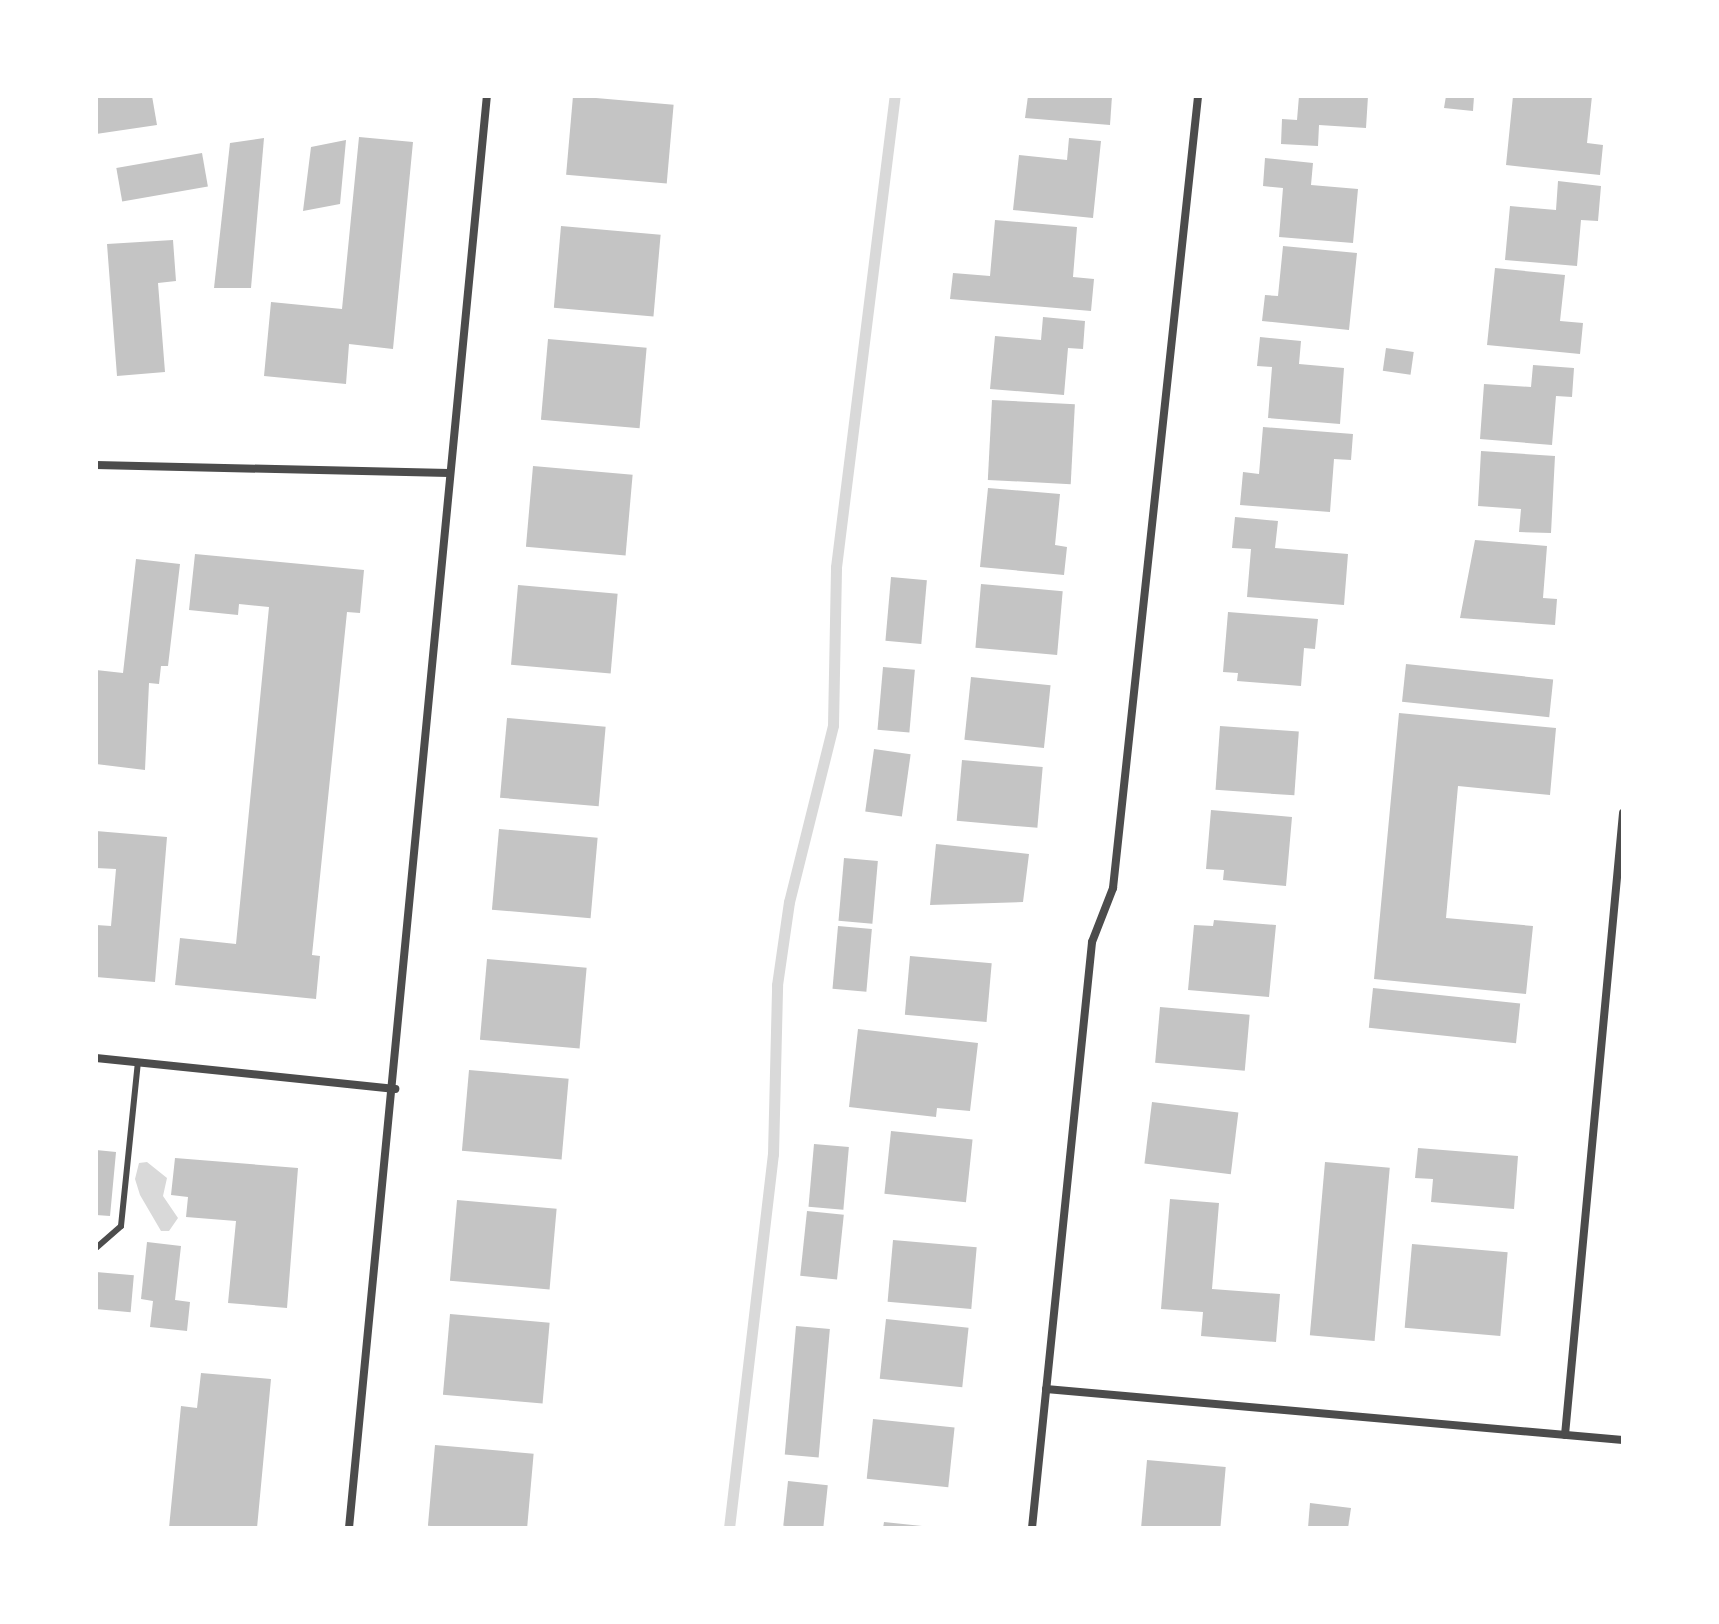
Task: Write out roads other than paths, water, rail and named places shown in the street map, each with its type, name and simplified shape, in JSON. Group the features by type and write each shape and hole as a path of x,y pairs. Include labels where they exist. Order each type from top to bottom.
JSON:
{"street":[{"path":"349,1528 395,1089 449,473 487,96"},
{"path":"1032,1528 1092,942 1113,888 1198,96"},
{"path":"96,465 449,473"},
{"path":"1565,1435 1623,813"},
{"path":"96,1058 395,1089"},
{"path":"1046,1389 1623,1440"}],"lane":[{"path":"96,1248 121,1226 138,1062"}],"waterway":[{"path":"729,1528 773,1154 777,985 789,902 833,725 836,567 895,96"}]}
